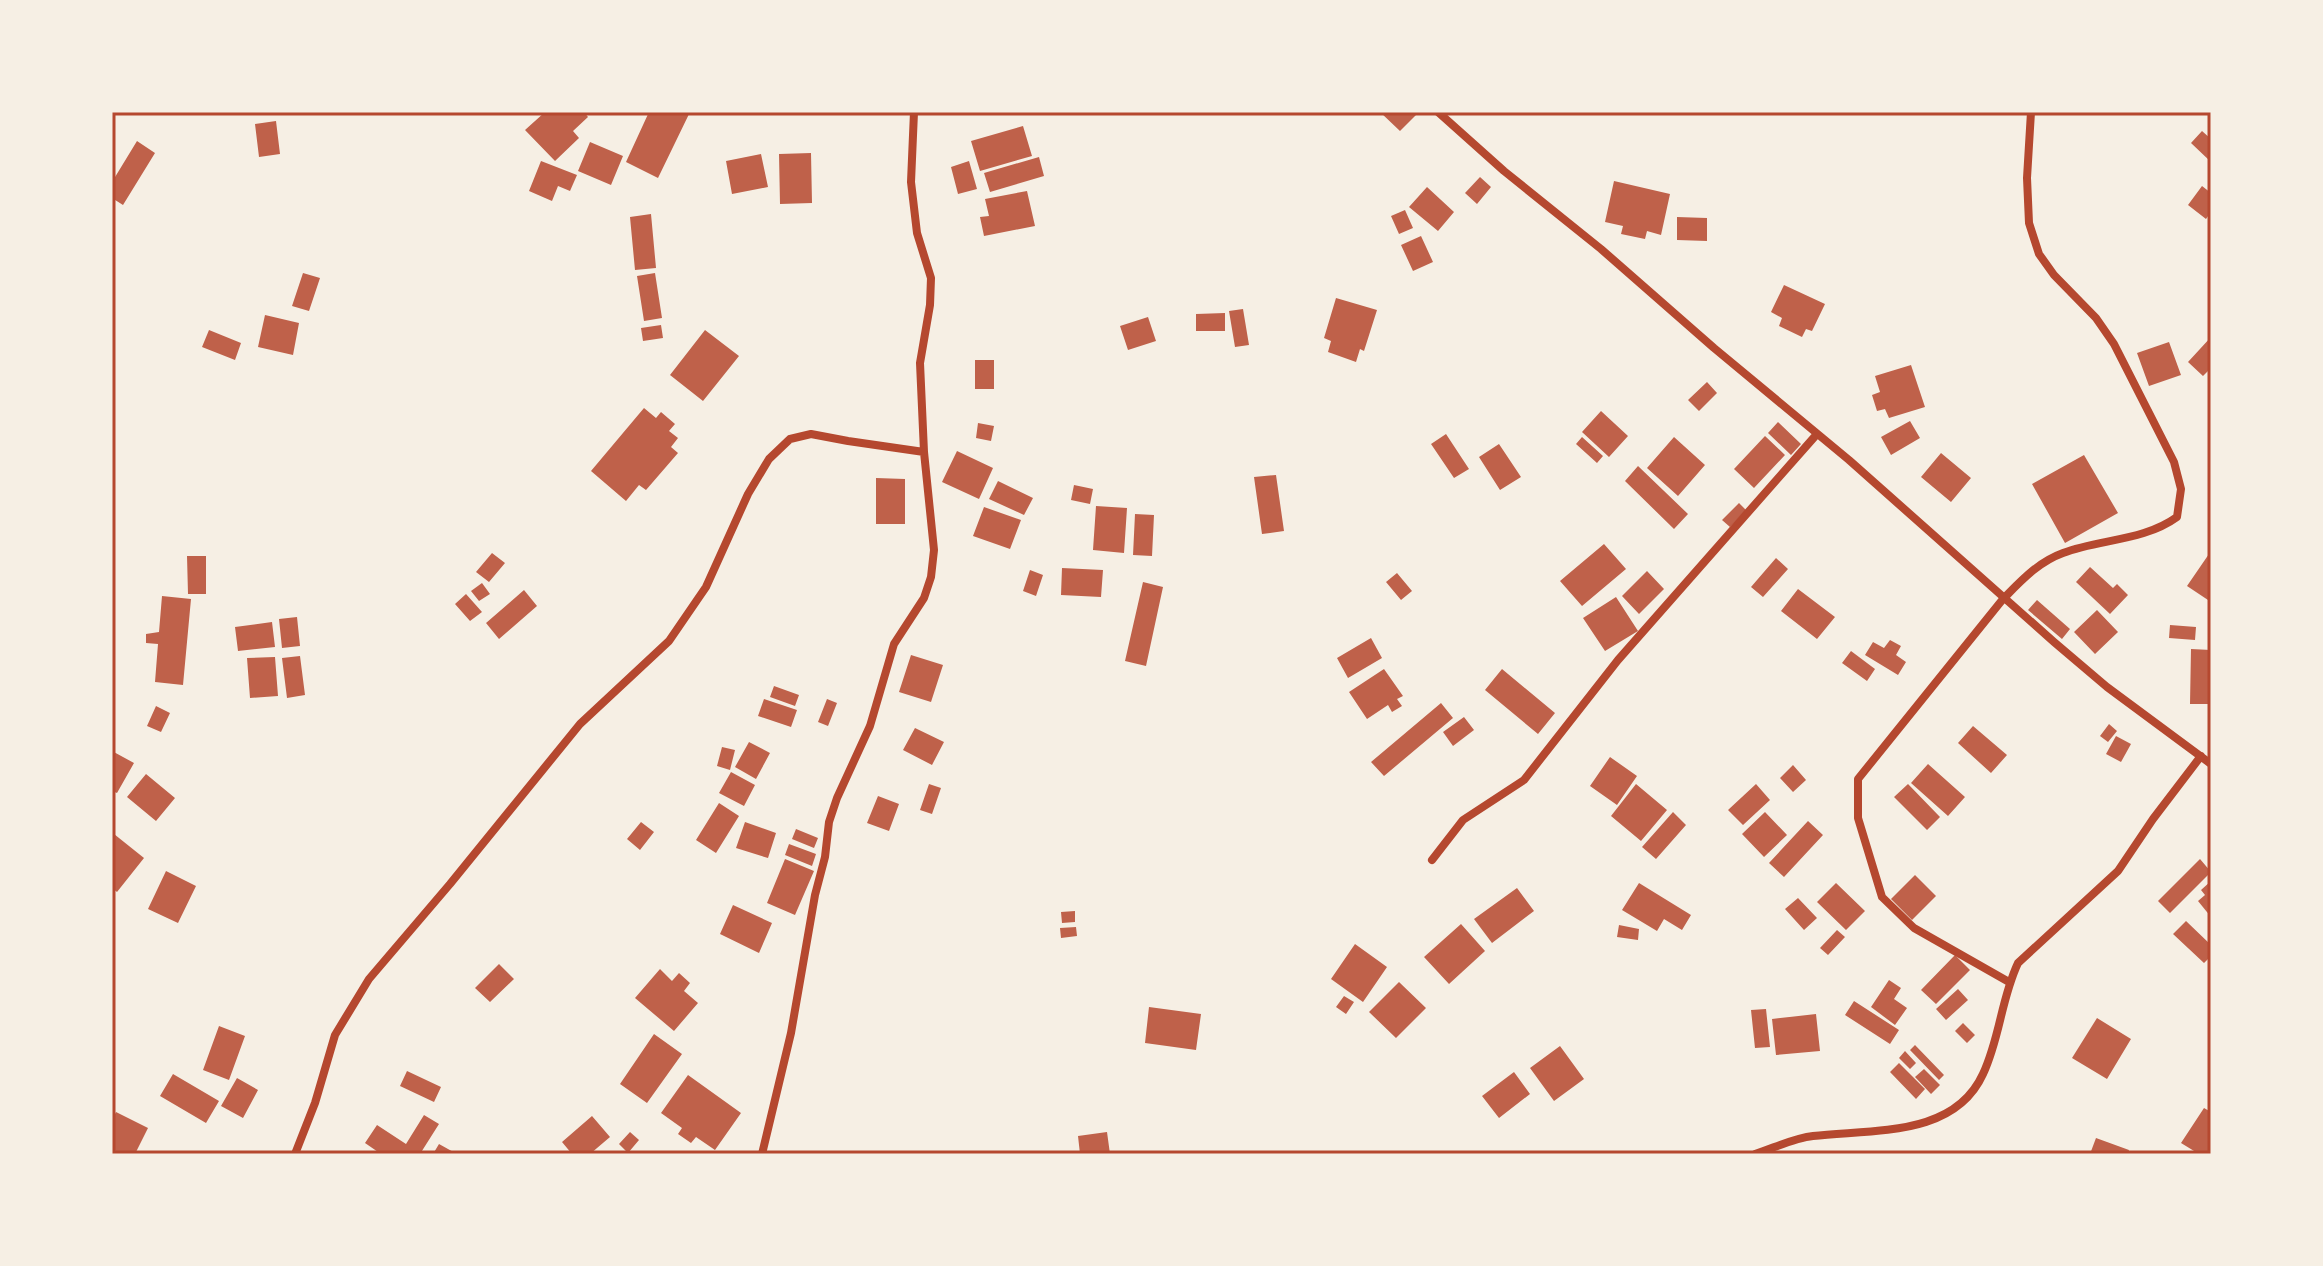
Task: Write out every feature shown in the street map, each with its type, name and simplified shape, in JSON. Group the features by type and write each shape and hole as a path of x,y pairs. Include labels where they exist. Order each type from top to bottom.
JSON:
{"street":[{"path":"762,1154 791,1033 829,822 880,699 894,644 924,598 931,577 934,550 924,452 920,363 930,305 931,278 917,233 911,182 914,112"},
{"path":"1438,112 1817,434 2107,687 2211,764"},
{"path":"2009,982 1914,928 1882,897 1858,818 1858,779 2003,599 2027,575 2061,554 2092,544 2132,537 2169,523 2177,517 2181,489 2174,462 2114,344 2096,318 2054,275 2039,254 2029,223 2027,178 2031,112"},
{"path":"295,1154 315,1103 335,1035 369,979 580,724 669,641 706,587 748,494 769,459 790,439 811,434 924,452"},
{"path":"1432,860 1463,820 1524,780 1618,660 1817,434"},
{"path":"1755,1154 1809,1136 1913,1126 1941,1116 1965,1099 1982,1077 1997,1037 2009,982 2018,963 2118,871 2201,756"}],"building":[{"path":"545,112 584,112 588,117 573,131 579,138 555,161 525,130"},
{"path":"649,112 690,112 658,178 626,162"},
{"path":"1380,112 1414,112 1417,114 1400,131"},
{"path":"276,121 280,154 259,157 255,124"},
{"path":"1023,126 1032,156 980,171 971,141"},
{"path":"2202,131 2211,139 2211,162 2191,143"},
{"path":"137,141 155,153 123,205 112,198 112,182"},
{"path":"590,142 623,156 611,185 578,171"},
{"path":"811,153 812,203 780,204 779,154"},
{"path":"761,154 768,187 732,194 726,161"},
{"path":"1039,157 1044,176 990,192 984,173"},
{"path":"541,161 577,175 570,191 558,186 552,201 529,191"},
{"path":"969,161 977,189 958,194 951,167"},
{"path":"1480,177 1491,187 1477,204 1465,193"},
{"path":"1614,181 1670,194 1661,235 1647,231 1645,239 1621,234 1623,226 1605,222"},
{"path":"2202,186 2211,193 2211,212 2206,219 2188,205"},
{"path":"1427,187 1454,212 1438,231 1409,207"},
{"path":"1027,191 1035,226 984,236 980,217 989,216 985,199"},
{"path":"1405,210 1413,228 1399,234 1391,216"},
{"path":"651,214 656,268 635,270 630,217"},
{"path":"1677,217 1707,218 1707,241 1677,240"},
{"path":"1421,236 1433,262 1413,271 1401,245"},
{"path":"303,273 320,278 309,311 292,306"},
{"path":"655,273 662,318 644,321 637,276"},
{"path":"1784,285 1825,304 1812,331 1806,329 1802,337 1779,326 1782,318 1771,312"},
{"path":"1336,298 1377,310 1364,351 1360,349 1356,362 1328,352 1331,341 1324,338"},
{"path":"1243,309 1249,345 1235,347 1229,311"},
{"path":"1225,313 1225,331 1196,331 1196,314"},
{"path":"265,315 299,323 293,355 258,347"},
{"path":"1148,317 1156,341 1128,350 1120,326"},
{"path":"661,325 663,338 643,341 641,328"},
{"path":"209,330 241,343 235,360 202,347"},
{"path":"705,330 739,356 703,401 670,375"},
{"path":"2211,337 2211,368 2203,376 2188,362"},
{"path":"2169,342 2181,375 2149,386 2137,353"},
{"path":"975,360 994,360 994,389 975,389"},
{"path":"1911,365 1925,407 1889,418 1885,409 1877,411 1872,395 1880,392 1875,376"},
{"path":"1707,382 1717,393 1699,411 1688,400"},
{"path":"644,408 656,418 661,412 675,424 669,431 678,438 671,447 678,453 646,490 639,485 626,501 591,471"},
{"path":"1601,411 1628,436 1609,457 1582,432"},
{"path":"1910,421 1920,438 1891,455 1881,437"},
{"path":"1778,422 1801,444 1791,455 1768,433"},
{"path":"978,423 994,426 991,441 976,438"},
{"path":"1446,434 1469,469 1454,478 1431,444"},
{"path":"1765,436 1785,455 1754,488 1734,469"},
{"path":"1582,437 1603,456 1597,463 1576,444"},
{"path":"1674,437 1705,465 1678,496 1647,468"},
{"path":"1499,444 1521,477 1500,490 1479,457"},
{"path":"957,451 993,468 979,499 942,482"},
{"path":"1941,453 1971,478 1951,502 1921,477"},
{"path":"2084,455 2118,513 2065,543 2032,484"},
{"path":"1638,466 1688,514 1674,529 1625,481"},
{"path":"1276,475 1284,531 1262,534 1254,477"},
{"path":"876,478 905,479 905,524 876,524"},
{"path":"998,481 1033,498 1024,515 989,499"},
{"path":"1074,485 1093,489 1090,504 1071,500"},
{"path":"1739,503 1746,510 1730,527 1722,520"},
{"path":"1096,506 1127,508 1124,553 1093,550"},
{"path":"984,507 1021,520 1010,549 973,536"},
{"path":"1135,514 1154,515 1152,556 1133,555"},
{"path":"1604,544 1626,569 1582,606 1560,581"},
{"path":"2211,551 2211,602 2187,586"},
{"path":"492,553 505,563 489,582 476,572"},
{"path":"187,556 206,556 206,594 188,594"},
{"path":"1776,558 1788,569 1763,597 1751,587"},
{"path":"2090,567 2113,588 2117,584 2128,595 2110,614 2076,582"},
{"path":"1062,568 1103,570 1101,597 1061,595"},
{"path":"1030,570 1043,575 1036,596 1023,591"},
{"path":"1647,571 1664,589 1639,614 1622,596"},
{"path":"1397,573 1412,591 1401,600 1386,582"},
{"path":"1143,582 1163,587 1146,666 1125,661"},
{"path":"482,583 490,594 479,601 471,591"},
{"path":"1798,589 1835,617 1817,639 1781,611"},
{"path":"524,590 537,606 499,639 486,623"},
{"path":"466,594 482,612 470,621 455,604"},
{"path":"162,596 191,599 183,685 155,682 158,644 146,643 146,634 159,632"},
{"path":"1616,597 1638,631 1605,651 1583,618"},
{"path":"2037,600 2070,629 2062,639 2028,610"},
{"path":"2097,610 2118,632 2095,654 2074,632"},
{"path":"297,617 300,646 282,648 279,619"},
{"path":"272,622 275,647 238,651 235,627"},
{"path":"2170,625 2196,627 2195,640 2169,638"},
{"path":"1371,638 1382,658 1348,678 1337,658"},
{"path":"1890,640 1901,646 1896,655 1906,662 1898,675 1865,655 1873,642 1884,648"},
{"path":"2191,649 2211,650 2211,704 2190,704"},
{"path":"1851,651 1875,669 1867,681 1842,663"},
{"path":"911,655 943,665 931,702 899,692"},
{"path":"300,656 305,695 287,698 282,658"},
{"path":"275,657 278,696 250,698 247,658"},
{"path":"1384,669 1403,696 1397,699 1402,706 1392,712 1388,705 1367,719 1349,692"},
{"path":"1502,669 1555,713 1538,734 1485,690"},
{"path":"774,686 799,695 795,706 770,697"},
{"path":"764,699 797,710 791,727 758,716"},
{"path":"827,699 837,703 828,726 818,722"},
{"path":"1441,703 1453,718 1384,776 1371,762"},
{"path":"156,706 170,713 161,732 147,726"},
{"path":"1464,717 1474,730 1453,746 1443,732"},
{"path":"2109,724 2117,731 2108,742 2100,736"},
{"path":"1973,726 2007,755 1991,773 1958,743"},
{"path":"915,728 944,742 932,765 903,750"},
{"path":"2116,736 2131,744 2121,762 2106,754"},
{"path":"749,742 770,753 756,779 735,767"},
{"path":"722,747 735,750 730,770 717,766"},
{"path":"112,751 134,763 117,793 112,791"},
{"path":"1610,757 1637,776 1617,805 1590,786"},
{"path":"1928,764 1965,797 1948,816 1911,783"},
{"path":"1793,765 1806,780 1793,792 1780,778"},
{"path":"731,772 755,785 744,806 719,793"},
{"path":"146,774 175,798 156,821 127,797"},
{"path":"929,784 941,788 932,814 920,810"},
{"path":"1636,784 1667,810 1641,841 1611,816"},
{"path":"1756,784 1770,800 1743,825 1728,810"},
{"path":"1908,784 1940,817 1927,830 1894,797"},
{"path":"878,796 899,804 889,831 867,823"},
{"path":"719,803 739,816 716,853 696,840"},
{"path":"1673,812 1686,825 1656,859 1642,847"},
{"path":"1765,812 1787,835 1764,857 1742,834"},
{"path":"1808,821 1823,835 1784,877 1769,863"},
{"path":"641,822 654,832 640,850 627,839"},
{"path":"745,822 776,833 768,858 736,848"},
{"path":"796,829 818,838 814,848 792,839"},
{"path":"114,834 144,858 117,892 112,888"},
{"path":"789,844 816,854 812,866 785,855"},
{"path":"785,859 814,871 795,915 767,903"},
{"path":"2200,859 2211,872 2170,913 2158,901"},
{"path":"166,871 196,886 178,923 148,909"},
{"path":"1915,875 1936,896 1912,920 1891,899"},
{"path":"2211,881 2211,917 2198,901 2205,895 2201,890"},
{"path":"1639,883 1691,915 1682,930 1664,919 1657,931 1622,910"},
{"path":"1836,883 1865,911 1846,930 1817,902"},
{"path":"1517,888 1534,911 1492,943 1474,919"},
{"path":"1798,898 1817,918 1804,930 1785,909"},
{"path":"733,905 772,923 759,953 720,934"},
{"path":"1075,911 1075,922 1062,923 1061,912"},
{"path":"2186,921 2211,945 2211,956 2204,963 2173,934"},
{"path":"1461,924 1485,951 1449,984 1424,957"},
{"path":"1619,925 1639,929 1638,940 1617,937"},
{"path":"1076,927 1077,936 1061,938 1060,928"},
{"path":"1837,930 1845,937 1828,955 1820,948"},
{"path":"1355,944 1387,967 1363,1002 1331,979"},
{"path":"1955,955 1970,970 1936,1004 1921,990"},
{"path":"499,964 514,979 490,1002 475,988"},
{"path":"660,969 672,981 679,973 690,983 684,991 698,1003 674,1031 635,998"},
{"path":"1889,980 1901,988 1894,999 1907,1008 1895,1025 1871,1007"},
{"path":"1399,982 1426,1008 1396,1038 1369,1012"},
{"path":"1958,989 1968,1000 1946,1020 1936,1009"},
{"path":"1344,996 1354,1002 1346,1014 1336,1007"},
{"path":"1854,1001 1899,1030 1890,1044 1845,1015"},
{"path":"1149,1007 1201,1014 1196,1050 1145,1043"},
{"path":"1766,1009 1770,1047 1755,1048 1751,1010"},
{"path":"1816,1014 1820,1051 1776,1055 1772,1019"},
{"path":"2097,1018 2131,1039 2107,1079 2072,1058"},
{"path":"1963,1023 1975,1035 1967,1043 1955,1031"},
{"path":"219,1026 245,1036 229,1080 203,1070"},
{"path":"654,1034 682,1054 647,1103 620,1084"},
{"path":"1915,1045 1944,1075 1939,1080 1910,1050"},
{"path":"1560,1046 1584,1079 1554,1101 1530,1068"},
{"path":"1905,1051 1916,1063 1910,1069 1899,1058"},
{"path":"1899,1063 1925,1089 1916,1099 1890,1072"},
{"path":"1924,1069 1940,1085 1931,1094 1915,1077"},
{"path":"407,1071 441,1087 434,1102 400,1086"},
{"path":"1514,1072 1530,1094 1499,1118 1482,1096"},
{"path":"173,1074 219,1101 206,1123 160,1096"},
{"path":"688,1075 741,1113 715,1150 696,1137 691,1143 678,1134 682,1128 661,1113"},
{"path":"237,1078 258,1090 243,1118 221,1106"},
{"path":"2204,1108 2211,1112 2211,1154 2199,1154 2181,1143"},
{"path":"116,1112 148,1128 135,1154 121,1154 112,1149 112,1120"},
{"path":"424,1115 439,1124 420,1154 381,1154 365,1143 377,1125 406,1144"},
{"path":"592,1116 610,1137 590,1154 572,1154 562,1142"},
{"path":"630,1132 639,1140 628,1153 619,1144"},
{"path":"1107,1132 1110,1154 1080,1154 1078,1136"},
{"path":"2096,1138 2129,1150 2128,1154 2090,1154"},
{"path":"439,1144 457,1154 433,1154"}]}
